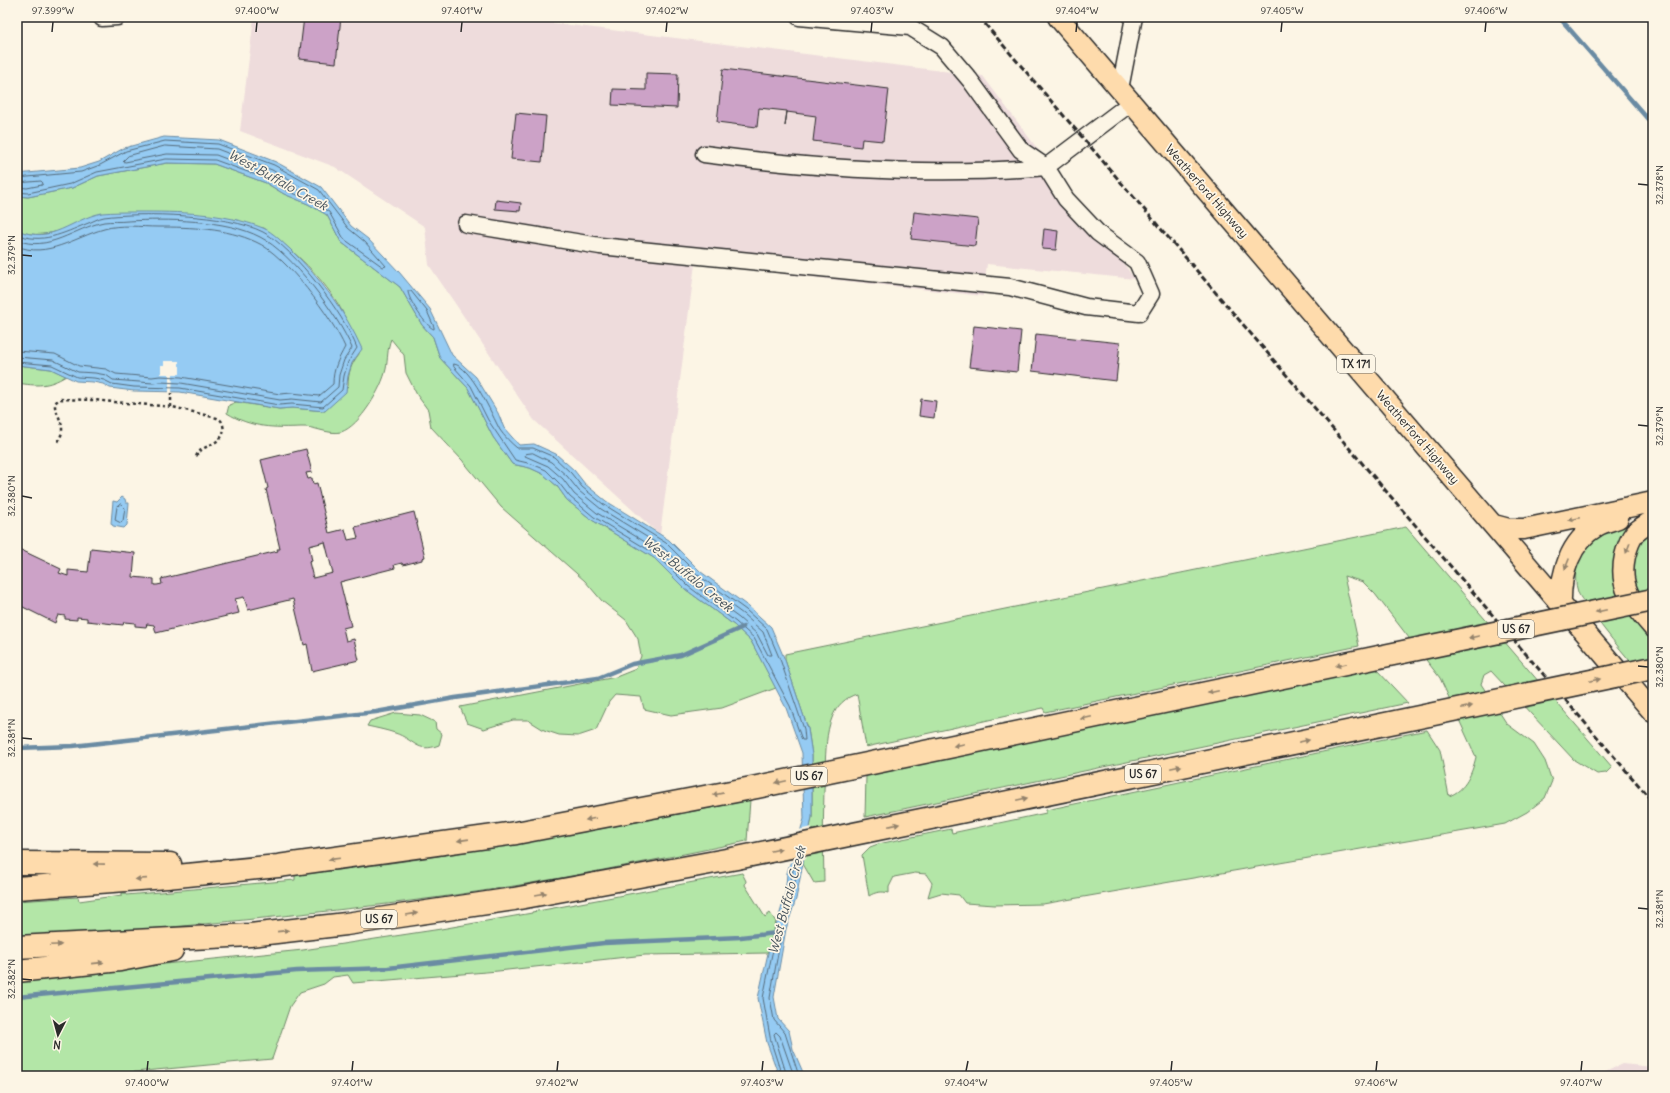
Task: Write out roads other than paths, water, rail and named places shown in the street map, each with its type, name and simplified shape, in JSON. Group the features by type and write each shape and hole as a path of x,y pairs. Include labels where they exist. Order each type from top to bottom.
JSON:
{"highway":[{"name":"US 67","path":"17,888 167,877 278,866 516,832 757,787 1653,600"},
{"name":"US 67","path":"17,947 250,935 346,924 514,899 737,858 1653,668"},
{"path":"17,863 278,866"},
{"path":"17,970 120,960 250,935"}],"main road":[{"name":"Weatherford Highway","path":"1058,17 1653,712"},
{"path":"1494,525 1509,529 1524,529 1653,503"},
{"path":"1561,604 1560,590 1567,562 1588,533 1597,526 1653,503"},
{"path":"1653,520 1636,533 1627,548 1623,567 1623,582 1629,597 1653,627"}],"street":[{"path":"466,224 600,246 1010,288 1086,307 1139,313 1151,294 1137,262 1098,232 1066,198 1046,167 1021,150 970,80 942,47 906,22 799,17"},
{"path":"704,154 775,163 895,170 996,172 1046,167 1126,96 1134,17"}],"water":[{"name":"West Buffalo Creek","path":"164,137 219,140 276,162 321,187 351,226 368,239 399,272 430,309 452,355 476,377 498,413 504,428 519,445 534,444 556,454 574,470 585,484 606,501 669,540 701,572 749,607 771,627 785,660 808,729 812,755 812,817 796,899 786,929 774,997 778,1019 789,1031 793,1049 803,1076 779,1076 767,1043 758,998 768,953 785,896 787,873 804,819 802,753 786,708 751,641 734,625 685,589 654,558 592,520 567,500 557,486 543,474 530,468 512,464 493,437 468,388 440,358 433,337 422,325 400,287 341,242 327,215 308,204 284,194 266,183 214,164 167,163 98,176 72,188 28,197 17,196 17,174 80,168 99,162 124,148"},
{"path":"169,212 216,216 263,228 278,238 291,250 322,284 348,322 362,349 352,363 348,376 346,392 325,411 292,408 279,409 180,392 134,391 110,388 103,384 76,381 51,369 17,365 17,230 30,234 41,235 52,233 91,216 102,213"},
{"path":"122,497 125,499 126,503 129,503 127,525 124,528 113,526 111,523 113,501 117,502"}],"waterway":[{"path":"1559,17 1653,125"},
{"path":"17,748 73,746 376,712 455,698 598,678 632,664 681,655 743,627"},
{"name":"West Buffalo Creek","path":"17,997 297,971 388,968 604,943 741,937 776,933"}],"railway":[{"path":"979,17 1653,802"}]}
